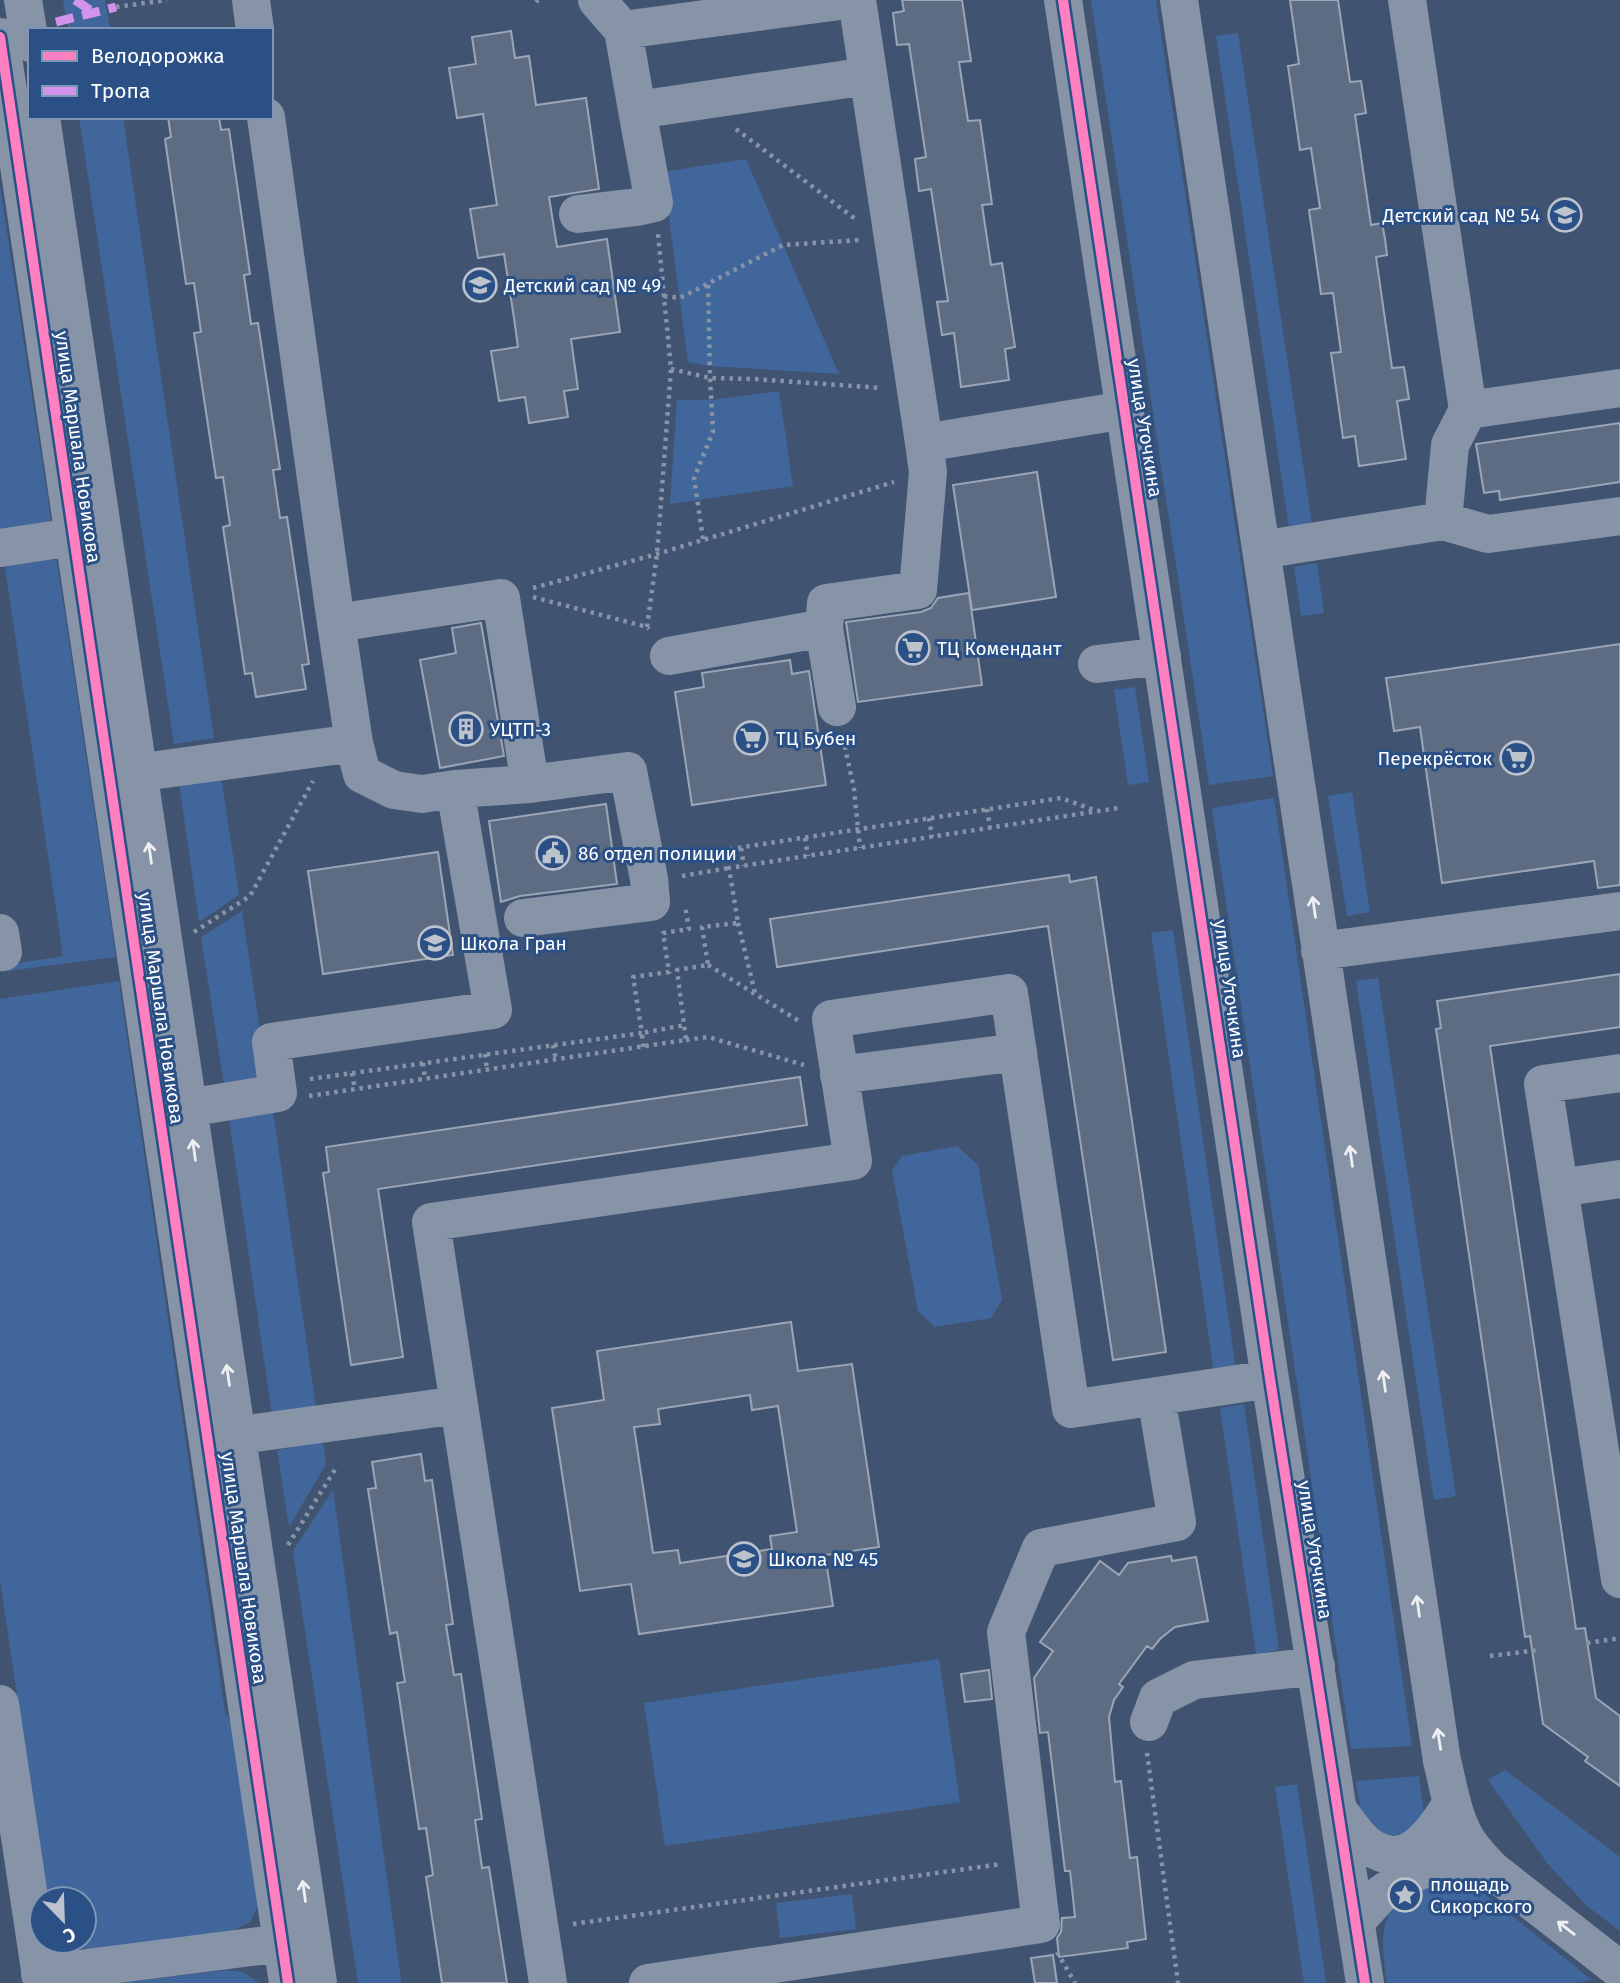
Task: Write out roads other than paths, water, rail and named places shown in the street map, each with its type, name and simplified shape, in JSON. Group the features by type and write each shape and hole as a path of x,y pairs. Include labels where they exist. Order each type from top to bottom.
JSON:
{"street":[{"path":"23,0 28,31"},
{"path":"251,0 255,28"},
{"path":"578,214 654,203 623,30 597,0"},
{"path":"623,30 847,0"},
{"path":"837,706 824,628 826,603 918,590 926,457 887,238 857,0"},
{"name":"улица Уточкина","path":"1063,0 1270,1379 1365,1983"},
{"path":"1179,0 1442,1761 1452,1803 1469,1843 1492,1870 1620,1970"},
{"path":"1407,0 1468,410 1450,445 1443,521"},
{"name":"улица Маршала Новикова","path":"0,37 20,111 88,535 297,1941 318,1983"},
{"path":"637,110 868,76"},
{"path":"266,119 336,623 344,744 362,774 394,790 422,794 628,771 651,902 523,918"},
{"path":"1468,410 1620,388"},
{"path":"926,457 1125,410"},
{"path":"1261,550 1443,521 1488,534 1620,516"},
{"path":"0,548 88,535"},
{"path":"336,623 508,595 530,784"},
{"path":"658,642 824,628"},
{"path":"1097,664 1162,656"},
{"path":"124,775 344,744"},
{"path":"173,1110 282,1092 271,1042 493,1010 456,789"},
{"path":"1320,951 1620,911"},
{"path":"548,1983 431,1222 853,1161 831,1019 1009,993 1071,1409 1270,1379"},
{"path":"839,1075 1018,1052"},
{"path":"1620,1073 1543,1084 1620,1579"},
{"path":"1559,1188 1620,1179"},
{"path":"648,1983 1041,1924 1006,1632 1041,1548 1177,1522 1156,1396"},
{"path":"222,1438 459,1405"},
{"path":"1149,1721 1158,1698 1194,1680 1316,1666"},
{"path":"0,1704 14,1900 41,1978 297,1941"},
{"path":"1339,1811 1366,1844 1382,1853 1404,1854 1421,1845 1437,1828 1452,1803"},
{"path":"1356,1921 1380,1895 1409,1875 1444,1862 1492,1870"},
{"name":"улица Маршала Новикова","path":"288,1983 297,1941"}],"place":[{"name":"Детский сад № 54","path":"1565,215"},
{"name":"Детский сад № 49","path":"480,285"},
{"name":"ТЦ Комендант","path":"913,648"},
{"name":"УЦТП-3","path":"466,729"},
{"name":"ТЦ Бубен","path":"751,738"},
{"name":"Перекрёсток","path":"1517,758"},
{"name":"86 отдел полиции","path":"553,853"},
{"name":"Школа Гран","path":"435,943"},
{"name":"Школа № 45","path":"744,1559"},
{"name":"площадь Сикорского","path":"1405,1895"}]}
